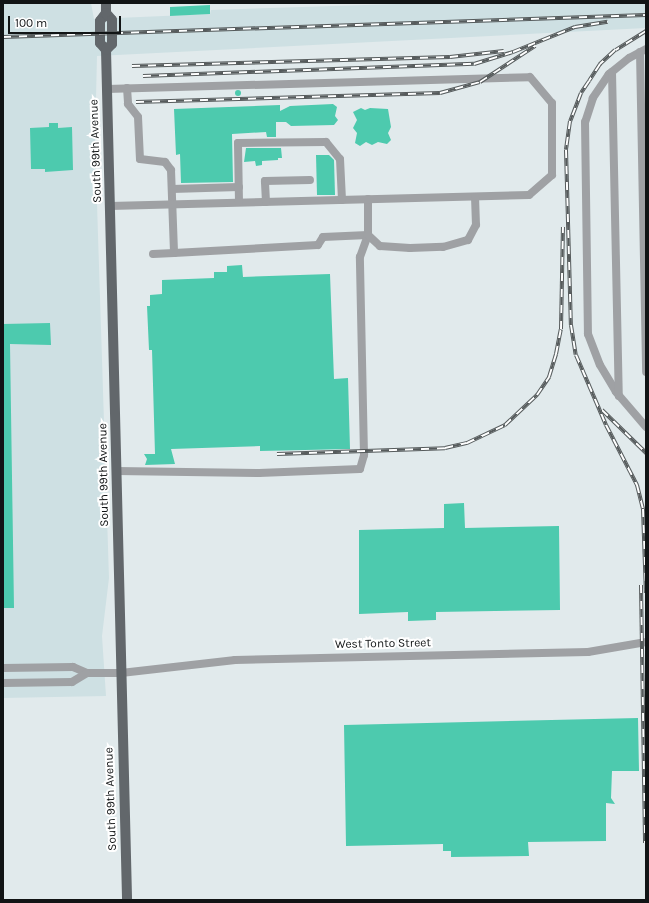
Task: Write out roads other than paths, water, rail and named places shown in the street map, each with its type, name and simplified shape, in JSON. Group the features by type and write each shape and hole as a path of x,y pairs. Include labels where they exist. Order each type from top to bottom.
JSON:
{"main road":[{"name":"South 99th Avenue","path":"106,8 112,20 112,44 106,50 127,900"}],"street":[{"path":"643,51 612,72 593,98 585,122 588,334 600,365 619,397 646,427"},
{"path":"643,51 646,372"},
{"path":"612,72 619,397"},
{"path":"107,89 530,77 552,103 552,175 529,195 110,206"},
{"path":"127,88 128,104 138,118 140,159 166,162 171,170 174,253"},
{"path":"239,202 238,143 326,142 340,158 342,200"},
{"path":"266,202 266,182 310,180"},
{"path":"172,189 239,187"},
{"path":"152,254 318,245 323,237 368,235 380,246 410,248 444,247 468,240 476,225 475,197"},
{"path":"117,471 251,473 360,469 364,455 360,257 368,235 368,199"},
{"name":"West Tonto Street","path":"87,673 121,673 235,660 588,652 646,642"},
{"path":"3,668 73,667 87,673"},
{"path":"3,683 72,682 87,673"}],"railway":[{"path":"3,37 646,15"},
{"path":"143,76 474,64 513,52 575,27 608,22"},
{"path":"646,31 615,50 600,64 581,93 570,121 566,150 571,325 576,355 606,425 637,485 643,509 646,593"},
{"path":"136,102 440,93 480,82 535,46"},
{"path":"132,66 450,57 504,51"},
{"path":"277,454 445,448 467,443 505,425 537,395 549,377 556,354 561,329 563,227"},
{"path":"602,410 646,453"},
{"path":"641,585 645,843"}]}
